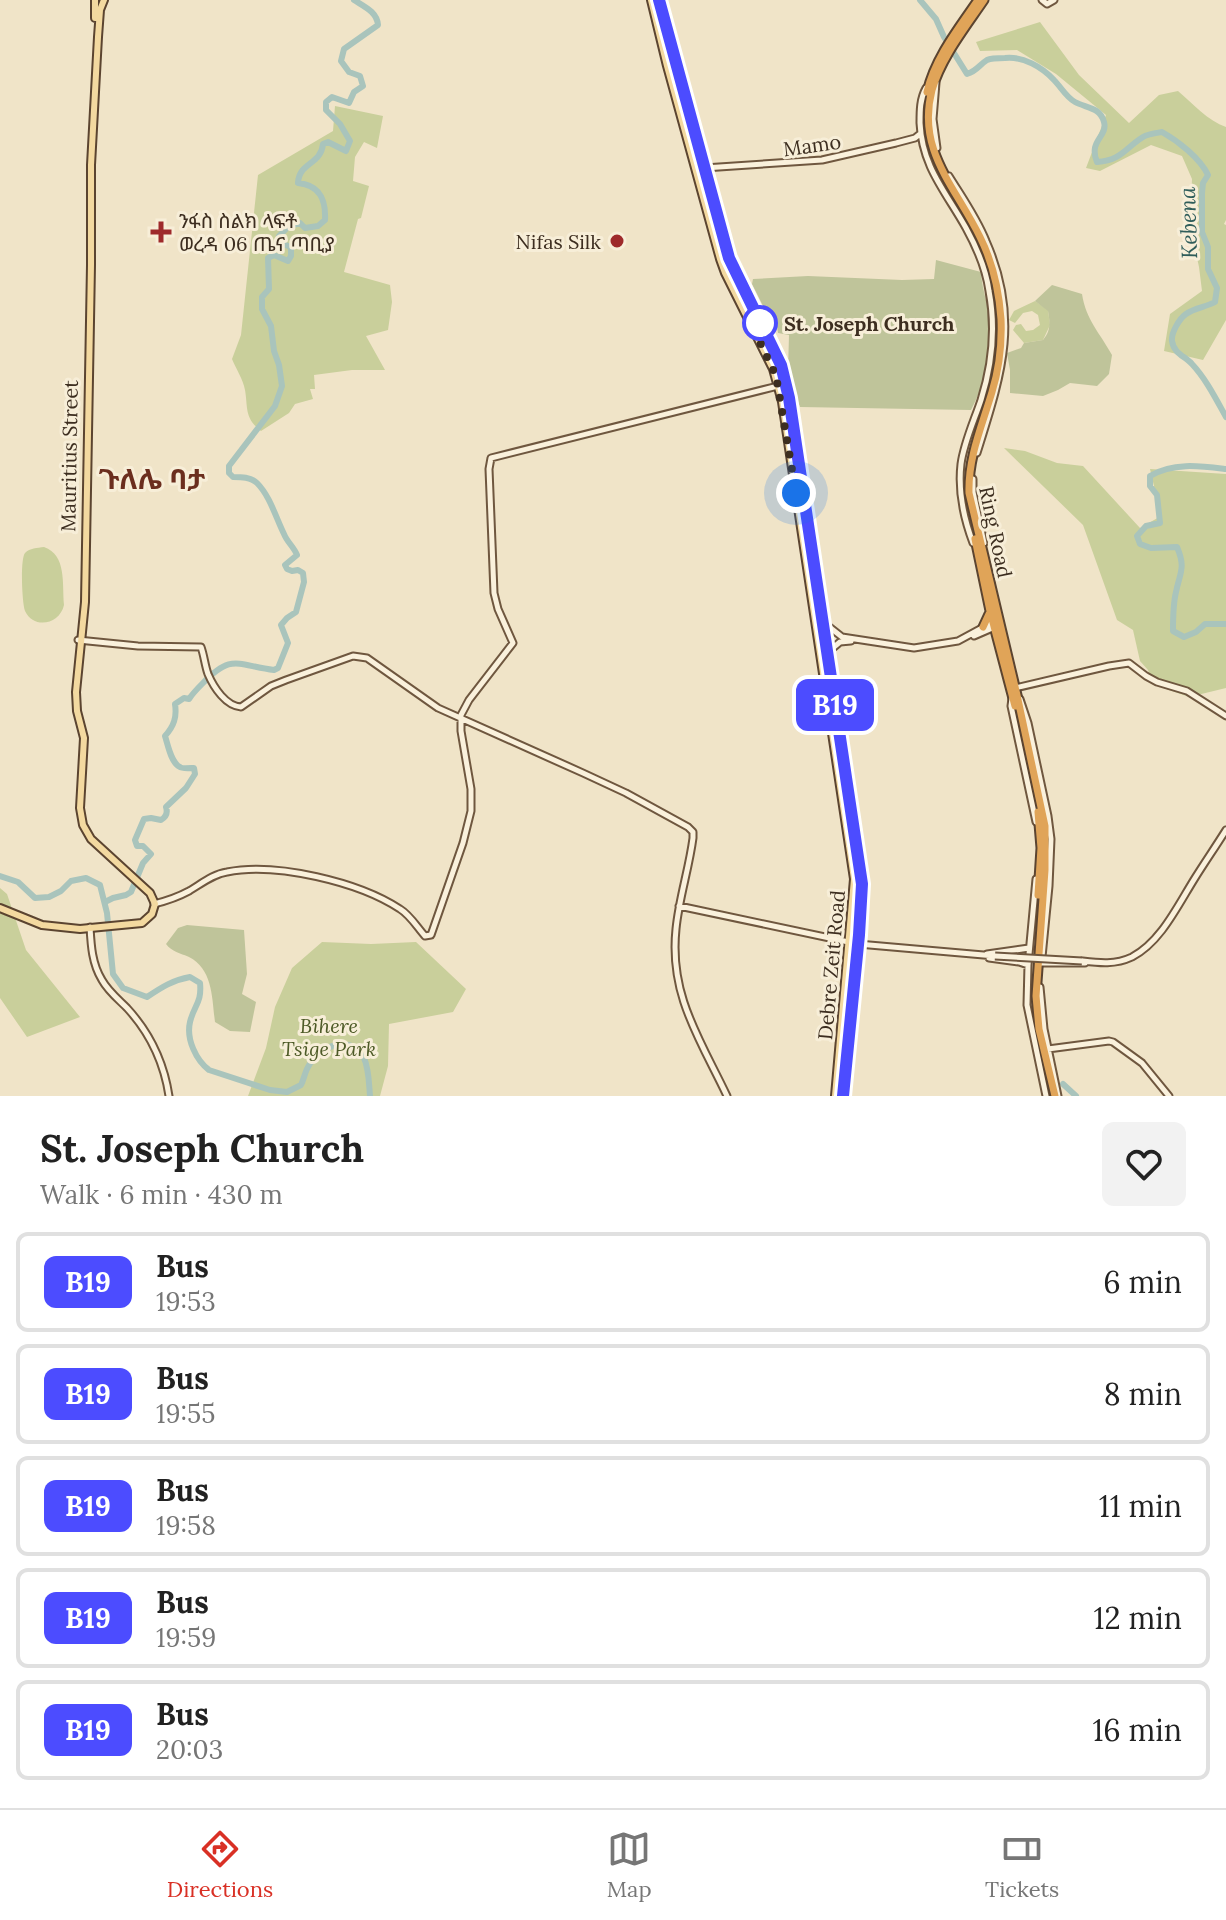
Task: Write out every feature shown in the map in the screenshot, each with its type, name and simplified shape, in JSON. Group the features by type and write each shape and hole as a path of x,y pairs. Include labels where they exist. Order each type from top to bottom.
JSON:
{"highway":[{"name":"Ring Road","path":"982,0 947,46 932,82 924,116 929,150 940,179 980,247 995,301 997,333 992,373 970,444 965,495 1015,693 1046,836 1036,996 1052,1096"},
{"name":"Ring Road","path":"980,549 990,611 997,626"},
{"path":"990,611 983,629 991,631 997,626"}],"main road":[{"name":"Mauritius Street","path":"80,640 87,388 87,165 95,0"},
{"name":"Mauritius Street","path":"104,0 100,12 91,165 85,602 73,698 81,738 78,817 90,840 131,876 154,904"},
{"name":"Debre Zeit Road","path":"651,0 720,259 778,385 854,879 835,1096"},
{"name":"Debre Zeit Road","path":"659,0 732,267 784,371 791,409 862,878 843,1096"},
{"path":"0,907 42,924 98,927 140,921 149,914 154,904"},
{"path":"849,933 859,935"}],"street":[{"path":"1042,0 1047,4 1054,0"},
{"path":"932,82 923,92 920,107 921,133 930,169 975,246 991,303 990,362 964,448 960,478 963,507 971,536 980,549"},
{"path":"751,166 832,158 915,138 921,133"},
{"name":"Mamo","path":"705,171 821,162 923,142"},
{"path":"154,904 183,894 225,872 257,870 302,873 340,883 383,900 401,909 429,936 436,924 471,811 471,789 460,719 463,708 513,643 494,593 491,458 778,385"},
{"path":"823,622 842,637 919,651 960,643 983,629 997,626"},
{"path":"80,640 138,646 201,647 208,673 227,702 241,707 271,686 286,680 359,656 367,658 438,708 626,793 690,829 693,843 679,906 674,957 679,990 688,1016 727,1096"},
{"path":"828,652 840,642 871,642"},
{"path":"1052,1096 1048,1049 1040,1009 1051,857 1050,825 1028,723 1022,701 1015,693 1124,663 1133,665 1157,682 1187,691 1226,716"},
{"name":"Ring Road","path":"1015,693 1011,706 1037,829 1028,965 1028,1015 1052,1096"},
{"path":"679,906 858,944 1111,963 1133,956 1151,942 1226,830"},
{"path":"90,927 93,956 101,979 139,1023 157,1052 169,1096"},
{"path":"985,955 1029,948"},
{"path":"985,955 1028,965"},
{"path":"1041,963 1078,964 1086,961"},
{"path":"1048,1049 1113,1042 1142,1063 1169,1096"}],"green space":[{"path":"1040,22 1079,75 1129,123 1159,95 1178,91 1207,116 1226,127 1226,320 1203,360 1164,351 1170,314 1202,291 1190,225 1192,179 1182,156 1151,145 1100,171 1086,168 1106,115 1056,74 1017,50 980,51 976,42"},
{"path":"335,106 383,116 377,148 364,142 355,157 353,181 369,186 344,272 390,285 392,302 388,330 366,336 385,370 314,375 315,389 310,389 313,399 295,404 289,413 261,431 249,417 244,386 232,359 241,335 258,175 333,131"},
{"path":"936,260 981,272 991,340 986,371 971,410 800,407 788,371 789,335 778,333 777,326 773,326 752,284 753,279 808,276 934,279"},
{"path":"1052,285 1082,294 1090,319 1112,355 1109,374 1097,386 1070,383 1043,396 1010,393 1007,353 1021,348 1024,343 1046,337 1048,311 1035,301"},
{"path":"1035,301 1048,310 1050,325 1043,340 1024,343 1013,330 1021,324 1026,331 1033,330 1040,325 1038,315 1032,311 1023,313 1015,323 1009,320 1014,311"},
{"path":"1004,448 1025,451 1057,463 1083,466 1140,528 1161,516 1150,469 1226,474 1226,688 1189,697 1152,684 1148,670 1140,661 1133,630 1117,620 1083,525"},
{"path":"44,547 57,556 60,563 64,605 57,617 40,622 34,621 25,611 22,572 25,553"},
{"path":"0,888 7,894 26,950 80,1017 27,1037 0,998"},
{"path":"187,925 244,930 247,974 242,994 256,1002 250,1032 230,1031 215,1022 210,985 203,969 197,962 166,944 178,928"},
{"name":"Bihere Tsige Park","path":"322,942 416,942 466,989 453,1012 389,1024 388,1066 380,1096 248,1096 266,1048 275,1007 292,968"}],"waterway":[{"path":"105,902 131,892 143,863 151,854 143,846 137,846 135,840 144,819 163,819 167,813 166,807 186,788 195,774 194,768 181,768 174,762 165,736 174,721 175,704 184,698 189,699 212,674 228,665 278,668 288,643 281,625 296,612 304,582 303,573 287,569 285,565 297,555 262,488 252,480 233,477 229,466 275,406 282,386 271,326 262,309 262,297 269,289 268,258 274,255 288,261 291,247 280,243 279,236 288,227 300,223 305,228 318,226 325,220 320,195 312,187 298,183 299,176 318,156 323,144 328,142 346,151 350,141 340,124 326,110 326,102 332,97 349,103 354,92 363,86 360,76 349,72 341,61 344,49 378,25 373,13 354,0"},
{"name":"Kebena","path":"920,0 936,19 967,74 991,59 1025,61 1049,75 1072,100 1099,113 1104,127 1096,144 1097,162 1112,159 1143,137 1162,132 1200,162 1208,175 1203,183 1202,232 1208,247 1208,269 1217,288 1215,302 1183,316 1174,330 1172,341 1177,352 1202,376 1226,417"},
{"name":"Kebena","path":"1226,469 1178,467 1150,476 1150,486 1157,495 1160,523 1146,526 1137,536 1140,544 1151,548 1177,547 1180,554 1182,565 1174,601 1173,631 1184,637 1205,624 1226,624"},
{"path":"0,876 18,882 35,898 49,897 71,881 86,878 100,885 107,913 113,974 123,988 147,997 184,978 190,977 200,983 200,995 190,1022 189,1035 196,1055 209,1070 270,1090 287,1092 301,1085 308,1067 320,1053 343,1044 358,1050 364,1058 370,1096"},
{"path":"1063,1084 1076,1096"}],"tram line":[{"path":"652,0 729,270 782,386 857,877 838,1096"}],"bus line":[{"name":"B19","path":"659,0 729,258 781,365 789,398 862,884 843,1096"}],"place":[{"name":"ንፋስ ስልክ ላፍቶ ወረዳ 06 ጤና ጣቢያ","path":"161,232"},
{"name":"Nifas Silk","path":"617,241"},
{"name":"St. Joseph Church","path":"760,323"}],"district":[{"name":"ጉለሌ ባታ","path":"152,479"}],"route":[{"path":"760,323 748,317 776,376 796,493"}]}
